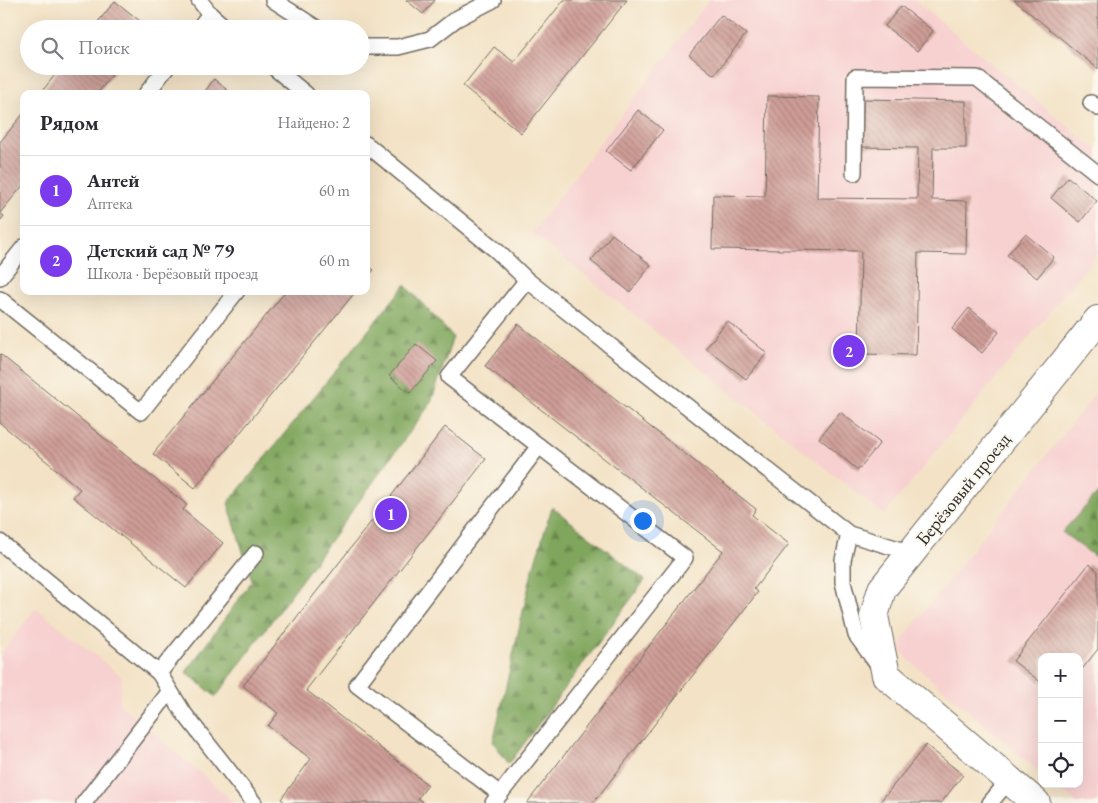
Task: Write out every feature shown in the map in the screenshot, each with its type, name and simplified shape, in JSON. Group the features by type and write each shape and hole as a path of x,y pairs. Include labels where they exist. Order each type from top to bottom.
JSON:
{"street":[{"name":"Берёзовый проезд","path":"886,675 874,616 882,589 1098,320"},
{"path":"886,675 1036,803"}],"lane":[{"path":"199,0 217,20"},
{"path":"273,0 304,20"},
{"path":"370,47 398,48 430,39 456,20 492,0"},
{"path":"205,20 210,14"},
{"path":"149,90 161,75"},
{"path":"283,75 301,90"},
{"path":"854,173 855,77 864,77 977,78 1098,174"},
{"path":"370,147 497,251 527,280 849,534 912,553"},
{"path":"0,277 20,252"},
{"path":"527,280 449,377 539,446 685,558 497,798 357,685 539,446"},
{"path":"0,299 141,412 234,295"},
{"path":"849,534 843,560 843,582 856,635 886,675"},
{"path":"0,542 159,673 183,712 254,803"},
{"path":"159,673 256,553"},
{"path":"84,803 170,691"},
{"path":"990,803 1009,780"}],"shaded area":[{"path":"709,0 914,0 1098,151 1098,253 884,515 532,233"},
{"path":"1098,390 1098,803 1076,803 1059,788 1083,788 1083,653 1038,653 1038,771 909,660 902,652 901,645 904,637"},
{"path":"36,608 122,677 119,703 235,803 0,803 0,655"}],"green space":[{"path":"405,285 453,337 431,403 216,697 186,672 252,581 228,503"},
{"path":"1098,493 1098,559 1062,532"},
{"path":"552,507 645,580 509,764 493,742 532,572"}],"building":[{"path":"406,0 435,0 423,14"},
{"path":"564,0 627,0 521,133 463,86 494,47 514,62"},
{"path":"1014,0 1098,0 1098,69"},
{"path":"115,1 139,20 99,20"},
{"path":"901,6 933,31 917,51 885,26"},
{"path":"721,15 746,34 714,75 689,55"},
{"path":"55,75 112,75 100,90 43,90"},
{"path":"214,79 227,90 206,90"},
{"path":"767,96 819,97 817,198 917,199 918,148 862,147 863,99 966,101 966,148 933,148 932,200 967,201 966,254 918,253 916,355 859,354 861,251 712,249 713,195 765,196"},
{"path":"638,110 663,130 631,170 606,151"},
{"path":"20,118 20,189 0,213 0,142"},
{"path":"1068,177 1097,201 1080,222 1051,198"},
{"path":"0,213 4,216 0,221"},
{"path":"612,234 651,265 630,292 591,261"},
{"path":"1025,234 1054,257 1037,278 1007,255"},
{"path":"283,295 353,295 195,488 153,454"},
{"path":"969,308 999,332 982,353 952,329"},
{"path":"727,321 767,353 746,379 706,348"},
{"path":"518,324 756,509 752,515 789,544 754,589 758,592 593,803 527,803 723,551 485,366"},
{"path":"416,344 437,361 410,393 389,376"},
{"path":"0,354 187,505 183,510 223,543 186,588 73,497 80,489 0,423"},
{"path":"840,412 880,443 858,470 819,438"},
{"path":"445,427 486,459 306,690 428,785 418,798 424,803 286,803 281,799 311,759 268,726 278,713 243,686"},
{"path":"1089,564 1098,571 1098,649 1083,668 1083,653 1038,653 1038,680 1013,661"},
{"path":"926,745 963,775 941,803 879,803"}],"place":[{"name":"Детский сад № 79","path":"849,351"},
{"name":"Антей","path":"391,514"}]}
